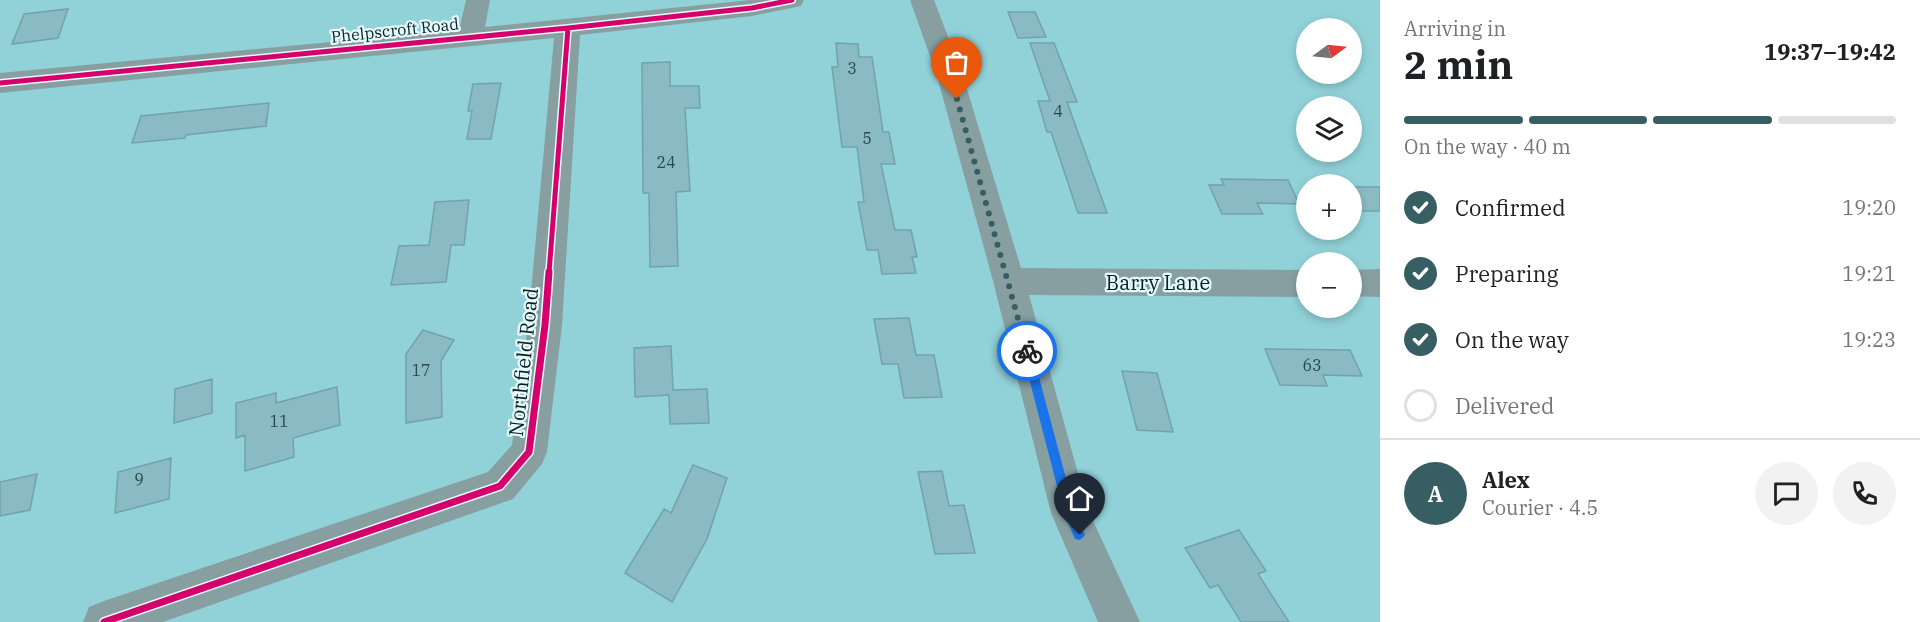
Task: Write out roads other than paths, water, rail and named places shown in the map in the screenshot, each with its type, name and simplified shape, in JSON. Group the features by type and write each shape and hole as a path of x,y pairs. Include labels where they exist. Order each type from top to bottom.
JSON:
{"street":[{"path":"470,37 478,0"},
{"name":"Phelpscroft Road","path":"0,83 568,28 752,8 792,0"},
{"path":"922,0 950,76 1009,281 1070,513 1119,622"},
{"name":"Northfield Road","path":"104,622 500,486 529,452 545,325 568,28"},
{"name":"Barry Lane","path":"1009,281 1296,283"},
{"path":"1362,283 1380,283"}]}
